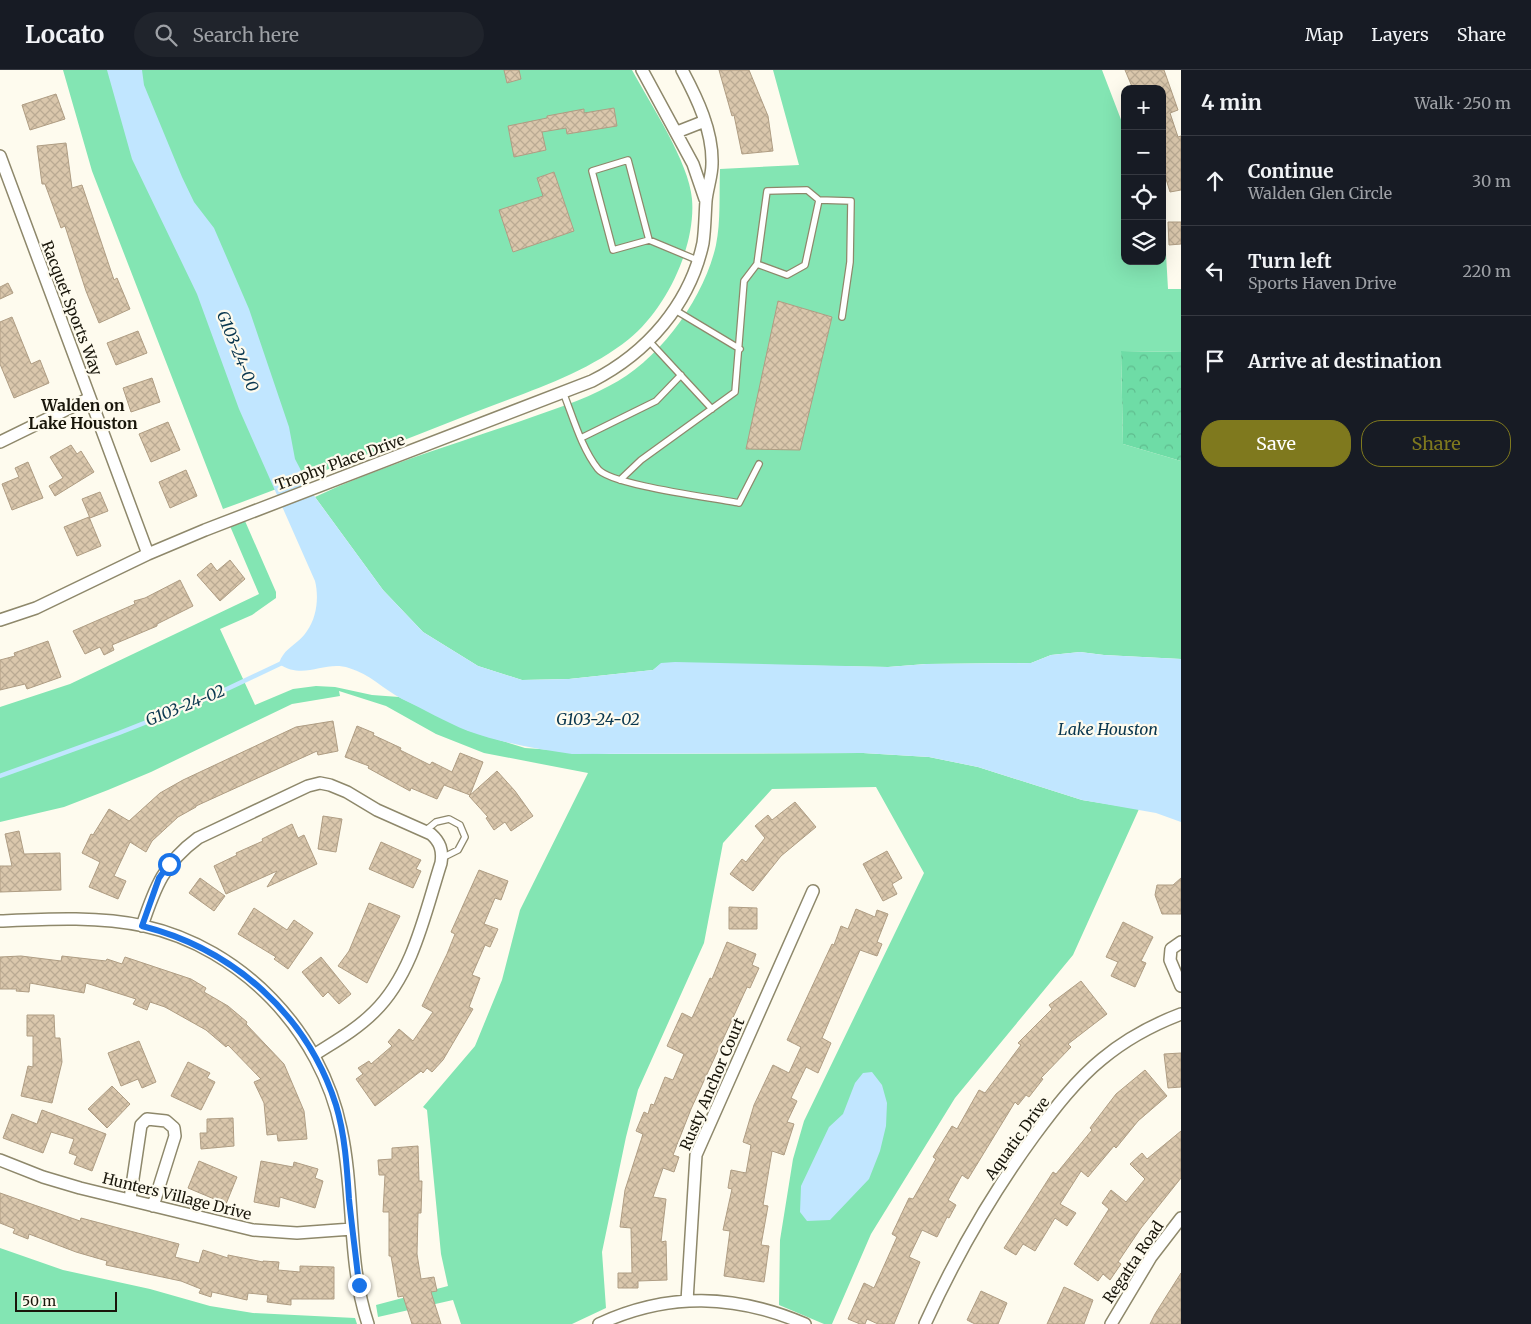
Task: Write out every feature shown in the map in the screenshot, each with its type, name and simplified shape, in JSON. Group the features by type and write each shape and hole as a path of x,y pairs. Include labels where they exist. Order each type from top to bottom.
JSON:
{"street":[{"path":"642,70 693,164 706,201"},
{"name":"Trophy Place Drive","path":"0,620 36,608 148,554 250,511 431,444 563,392 611,371 628,360 649,341 675,310 702,244 712,164 705,121 682,70"},
{"path":"677,132 705,121"},
{"name":"Racquet Sports Way","path":"0,156 148,554"},
{"path":"0,442 90,398"},
{"path":"142,926 159,878 183,850 198,838 308,786 320,783 348,792 376,810 425,831 436,839 442,851 442,858 411,953 390,993 368,1018 314,1055"},
{"name":"Rusty Anchor Court","path":"687,1301 696,1155 813,891"},
{"path":"0,921 88,920 142,926 183,938 239,970 268,994 284,1012 314,1055 330,1091 342,1130 359,1285 368,1324"},
{"path":"1181,942 1171,949 1170,960 1181,986"},
{"name":"Aquatic Drive","path":"925,1324 966,1242 993,1196 1036,1134 1075,1084 1102,1059 1132,1036 1158,1022 1181,1014"},
{"path":"130,1199 141,1125 147,1119 166,1121 174,1128 175,1136 153,1206"},
{"name":"Hunters Village Drive","path":"0,1160 42,1177 253,1230 297,1233 352,1229"},
{"name":"Regatta Road","path":"1111,1324 1151,1257 1181,1218"},
{"path":"599,1324 630,1310 652,1304 687,1301 728,1301 764,1308 805,1324"}],"lane":[{"path":"649,240 628,160 592,171 613,250 649,240 697,260"},
{"path":"620,480 641,460 735,392 744,281 757,264 767,191 807,190 819,200 851,202 850,262 842,317"},
{"path":"757,264 787,275 805,265 819,200"},
{"path":"675,310 740,348"},
{"path":"649,341 712,409"},
{"path":"581,438 656,401 681,375"},
{"path":"563,392 581,438 599,470 620,480 739,503 759,464"},
{"path":"425,831 436,822 449,819 460,825 465,837 458,850 442,858"}],"green space":[{"path":"63,70 632,70 677,151 689,184 692,199 692,218 684,256 676,276 655,311 629,339 593,363 534,390 223,509 92,171"},
{"path":"773,70 1102,70 1121,120 1121,265 1166,265 1166,254 1168,289 1181,289 1181,352 1121,351 1123,444 1181,461 1181,659 1080,652 1051,655 1031,663 926,664 888,667 662,663 653,670 569,679 522,680 478,666 423,632 383,590 315,497 391,466 577,401 627,375 662,345 690,307 701,286 710,266 716,245 720,207 720,169 799,165"},
{"path":"1121,351 1181,352 1181,461 1123,444"},
{"path":"245,521 276,592 276,598 252,615 220,629 255,705 293,689 316,686 335,687 372,695 399,697 467,730 525,748 609,754 863,753 929,757 978,767 1082,800 1139,809 1073,955 955,1098 871,1234 832,1324 824,1324 779,1305 780,1240 793,1159 804,1121 924,873 876,787 772,789 723,843 704,943 638,1090 626,1137 602,1252 606,1308 572,1324 461,1324 453,1300 378,1317 376,1305 448,1286 441,1254 427,1110 423,1107 475,1046 502,980 520,910 588,773 484,753 436,734 386,706 339,691 340,696 292,704 151,772 108,790 64,807 0,822 0,707 70,684 259,594 230,526"},
{"path":"0,1248 63,1270 150,1289 210,1306 253,1313 355,1318 357,1324 0,1324"}],"water":[{"name":"Lake Houston","path":"107,70 142,70 144,85 182,177 194,202 214,228 249,309 289,427 295,459 315,497 383,590 423,632 478,666 522,680 569,679 653,670 661,663 675,662 888,667 926,664 1031,663 1051,655 1080,652 1181,659 1181,822 1156,813 1082,800 978,767 929,757 863,753 572,754 532,748 468,731 402,699 370,678 349,668 331,666 297,671 279,664 284,654 304,635 313,620 317,600 315,581 239,409 197,294 132,159"},
{"path":"872,1072 882,1085 887,1103 886,1126 880,1151 869,1179 830,1220 807,1221 800,1212 801,1186 829,1127 843,1114 855,1083 863,1073"}],"building":[{"path":"504,70 519,70 521,79 507,83"},
{"path":"719,70 749,70 768,116 773,151 742,154 734,115 732,116"},
{"path":"1125,70 1164,70 1178,110 1170,113 1178,137 1181,136 1181,190 1170,192 1166,179 1166,85 1131,85"},
{"path":"56,94 65,119 30,130 22,105"},
{"path":"614,108 617,126 567,134 566,128 542,132 546,150 514,157 508,126 584,109 584,113"},
{"path":"66,143 72,188 82,185 114,280 117,278 130,309 99,323 86,291 65,226 61,228 45,184 42,184 37,146"},
{"path":"554,172 574,231 513,252 499,210 543,196 537,178"},
{"path":"1168,222 1181,222 1181,244 1169,245"},
{"path":"8,283 13,293 0,299 0,287"},
{"path":"778,301 832,317 800,450 746,449"},
{"path":"12,317 31,364 40,360 49,383 14,398 0,364 0,322"},
{"path":"138,331 147,353 116,365 107,343"},
{"path":"152,378 160,402 131,412 123,388"},
{"path":"168,422 180,450 151,462 139,434"},
{"path":"71,445 77,454 81,451 94,472 55,496 49,486 63,478 50,457"},
{"path":"28,462 43,498 12,510 2,484 19,477 15,468"},
{"path":"186,470 197,496 170,508 159,482"},
{"path":"100,492 108,511 90,518 82,499"},
{"path":"89,517 101,546 77,556 64,527"},
{"path":"230,560 245,579 220,601 197,575 211,563 217,571"},
{"path":"180,580 193,606 157,624 157,626 112,645 114,650 104,655 100,647 85,654 73,631 135,604 134,601 145,598"},
{"path":"48,641 61,677 27,689 25,684 0,690 0,660 15,656 14,653"},
{"path":"333,721 338,751 318,755 317,751 196,806 178,817 152,841 146,852 130,842 114,876 126,881 118,899 89,887 100,862 82,853 91,834 93,835 109,809 129,821 160,793 183,780 296,727"},
{"path":"357,726 374,733 373,735 401,748 400,750 430,765 432,762 452,772 460,753 483,762 470,795 444,785 437,799 411,788 410,791 368,768 369,766 345,757"},
{"path":"497,771 515,791 533,816 511,831 505,822 494,830 486,818 488,817 469,796"},
{"path":"795,802 816,827 781,856 753,891 730,874 742,859 746,862 765,838 755,826 768,815 772,820"},
{"path":"323,816 342,819 336,852 318,849"},
{"path":"292,824 298,838 304,835 317,864 267,887 277,871 226,894 214,866"},
{"path":"19,831 24,854 60,853 61,890 0,892 0,866 12,866 5,834"},
{"path":"381,842 421,860 416,869 421,871 413,888 369,869"},
{"path":"887,851 902,878 892,884 897,894 883,901 863,864"},
{"path":"479,870 508,881 501,900 495,898 484,924 498,929 490,947 485,945 472,975 480,978 469,1007 473,1009 443,1060 432,1072 427,1068 423,1073 421,1071 375,1106 356,1079 363,1074 358,1068 369,1061 371,1064 392,1046 388,1042 399,1029 413,1041 433,1012 422,1006 447,954 455,934 451,932"},
{"path":"200,878 225,896 214,911 189,893"},
{"path":"1181,878 1181,914 1162,914 1155,895 1157,885 1173,885"},
{"path":"369,903 400,916 367,983 338,966 349,951"},
{"path":"729,907 757,908 757,929 729,929"},
{"path":"254,908 287,930 294,920 313,933 288,969 274,959 276,957 238,934"},
{"path":"856,909 875,917 877,910 888,914 877,942 882,944 877,956 860,950 822,1038 831,1043 818,1073 806,1067 791,1098 797,1101 787,1122 794,1124 784,1155 772,1151 763,1205 768,1206 761,1245 769,1246 764,1282 724,1276 730,1231 723,1230 732,1189 728,1188 731,1170 746,1173 751,1145 743,1142 754,1105 773,1065 789,1073 801,1047 787,1040 832,944 834,945 841,926 848,929"},
{"path":"1123,922 1153,937 1141,961 1146,963 1135,987 1111,976 1118,962 1106,957"},
{"path":"727,942 756,954 752,965 759,968 750,988 747,987 691,1109 673,1155 679,1157 674,1172 663,1168 653,1197 666,1199 661,1242 666,1241 667,1280 638,1281 638,1288 618,1288 618,1273 632,1273 631,1228 620,1227 625,1190 643,1134 636,1131 644,1112 648,1114 651,1104 654,1105 665,1077 673,1080 684,1054 667,1046 682,1013 692,1018 710,978 712,979"},
{"path":"21,956 61,961 62,956 106,961 107,959 122,964 125,957 191,979 206,988 204,992 228,1006 247,1022 246,1024 284,1064 304,1111 307,1139 278,1141 277,1134 267,1135 264,1103 254,1082 261,1079 228,1045 226,1047 206,1030 165,1007 150,1002 147,1010 133,1004 136,999 86,983 84,993 30,983 29,992 16,991 17,989 0,989 0,957"},
{"path":"321,957 351,994 339,1004 328,992 323,997 302,972"},
{"path":"1081,981 1107,1014 1068,1044 1071,1047 1041,1078 1043,1079 1029,1097 1026,1095 1018,1105 1015,1102 968,1179 962,1175 948,1200 956,1205 949,1218 947,1217 937,1237 922,1230 909,1257 920,1262 894,1324 878,1324 867,1319 865,1324 860,1324 848,1319 864,1283 874,1288 897,1237 892,1234 909,1198 913,1199 936,1159 933,1157 952,1126 957,1129 979,1090 985,1093 1021,1045 1018,1043 1052,1009 1049,1005"},
{"path":"27,1015 54,1015 55,1038 60,1038 62,1062 52,1103 21,1096 28,1066 33,1067 33,1036 27,1036"},
{"path":"139,1041 156,1082 142,1088 138,1079 121,1086 108,1053"},
{"path":"1181,1053 1181,1087 1168,1088 1164,1054"},
{"path":"188,1062 210,1073 207,1078 215,1082 201,1110 171,1096"},
{"path":"1145,1070 1167,1096 1138,1121 1116,1148 1114,1146 1088,1177 1081,1171 1060,1204 1076,1213 1067,1226 1055,1218 1035,1251 1023,1244 1016,1255 1004,1248 1053,1172 1056,1174 1092,1130 1090,1128 1116,1094"},
{"path":"112,1086 130,1104 107,1128 88,1109"},
{"path":"42,1110 106,1134 92,1171 74,1164 77,1156 69,1153 74,1139 51,1132 43,1153 3,1138 12,1114 37,1124"},
{"path":"233,1118 234,1146 201,1149 200,1133 207,1133 207,1119"},
{"path":"1181,1131 1181,1178 1141,1228 1118,1262 1121,1264 1110,1280 1103,1274 1098,1281 1074,1264 1109,1209 1102,1203 1111,1190 1126,1202 1145,1179 1130,1164 1142,1153 1147,1159"},
{"path":"418,1146 419,1181 422,1181 421,1213 418,1213 417,1254 421,1279 434,1277 437,1291 431,1292 441,1324 412,1324 403,1296 398,1297 391,1256 389,1256 389,1212 383,1212 385,1175 379,1175 378,1160 392,1159 392,1148"},
{"path":"199,1161 237,1177 226,1204 188,1188"},
{"path":"261,1161 293,1167 294,1162 318,1169 315,1178 323,1181 315,1208 280,1197 279,1207 254,1202"},
{"path":"0,1193 80,1221 81,1218 179,1244 175,1257 199,1263 203,1250 228,1258 228,1255 263,1262 279,1262 278,1270 300,1272 300,1266 334,1267 334,1299 291,1299 291,1305 267,1302 268,1295 248,1293 247,1300 212,1292 211,1297 199,1293 201,1289 181,1281 106,1265 107,1261 76,1252 29,1234 28,1239 13,1233 15,1229 0,1223"},
{"path":"1181,1273 1181,1324 1150,1324 1155,1314"},
{"path":"1064,1287 1093,1300 1084,1324 1047,1324"},
{"path":"981,1291 1007,1303 998,1324 975,1324 967,1320"}],"waterway":[{"name":"G103-24-02","path":"0,776 119,733 210,697 284,662"}],"district":[{"name":"Walden on Lake Houston","path":"83,414"}],"route":[{"path":"169,864 159,878 142,926 183,938 204,948 224,959 252,979 284,1012 314,1055 327,1082 342,1130 359,1285"}],"water label":[{"name":"G103-24-00","path":"238,351"}]}
